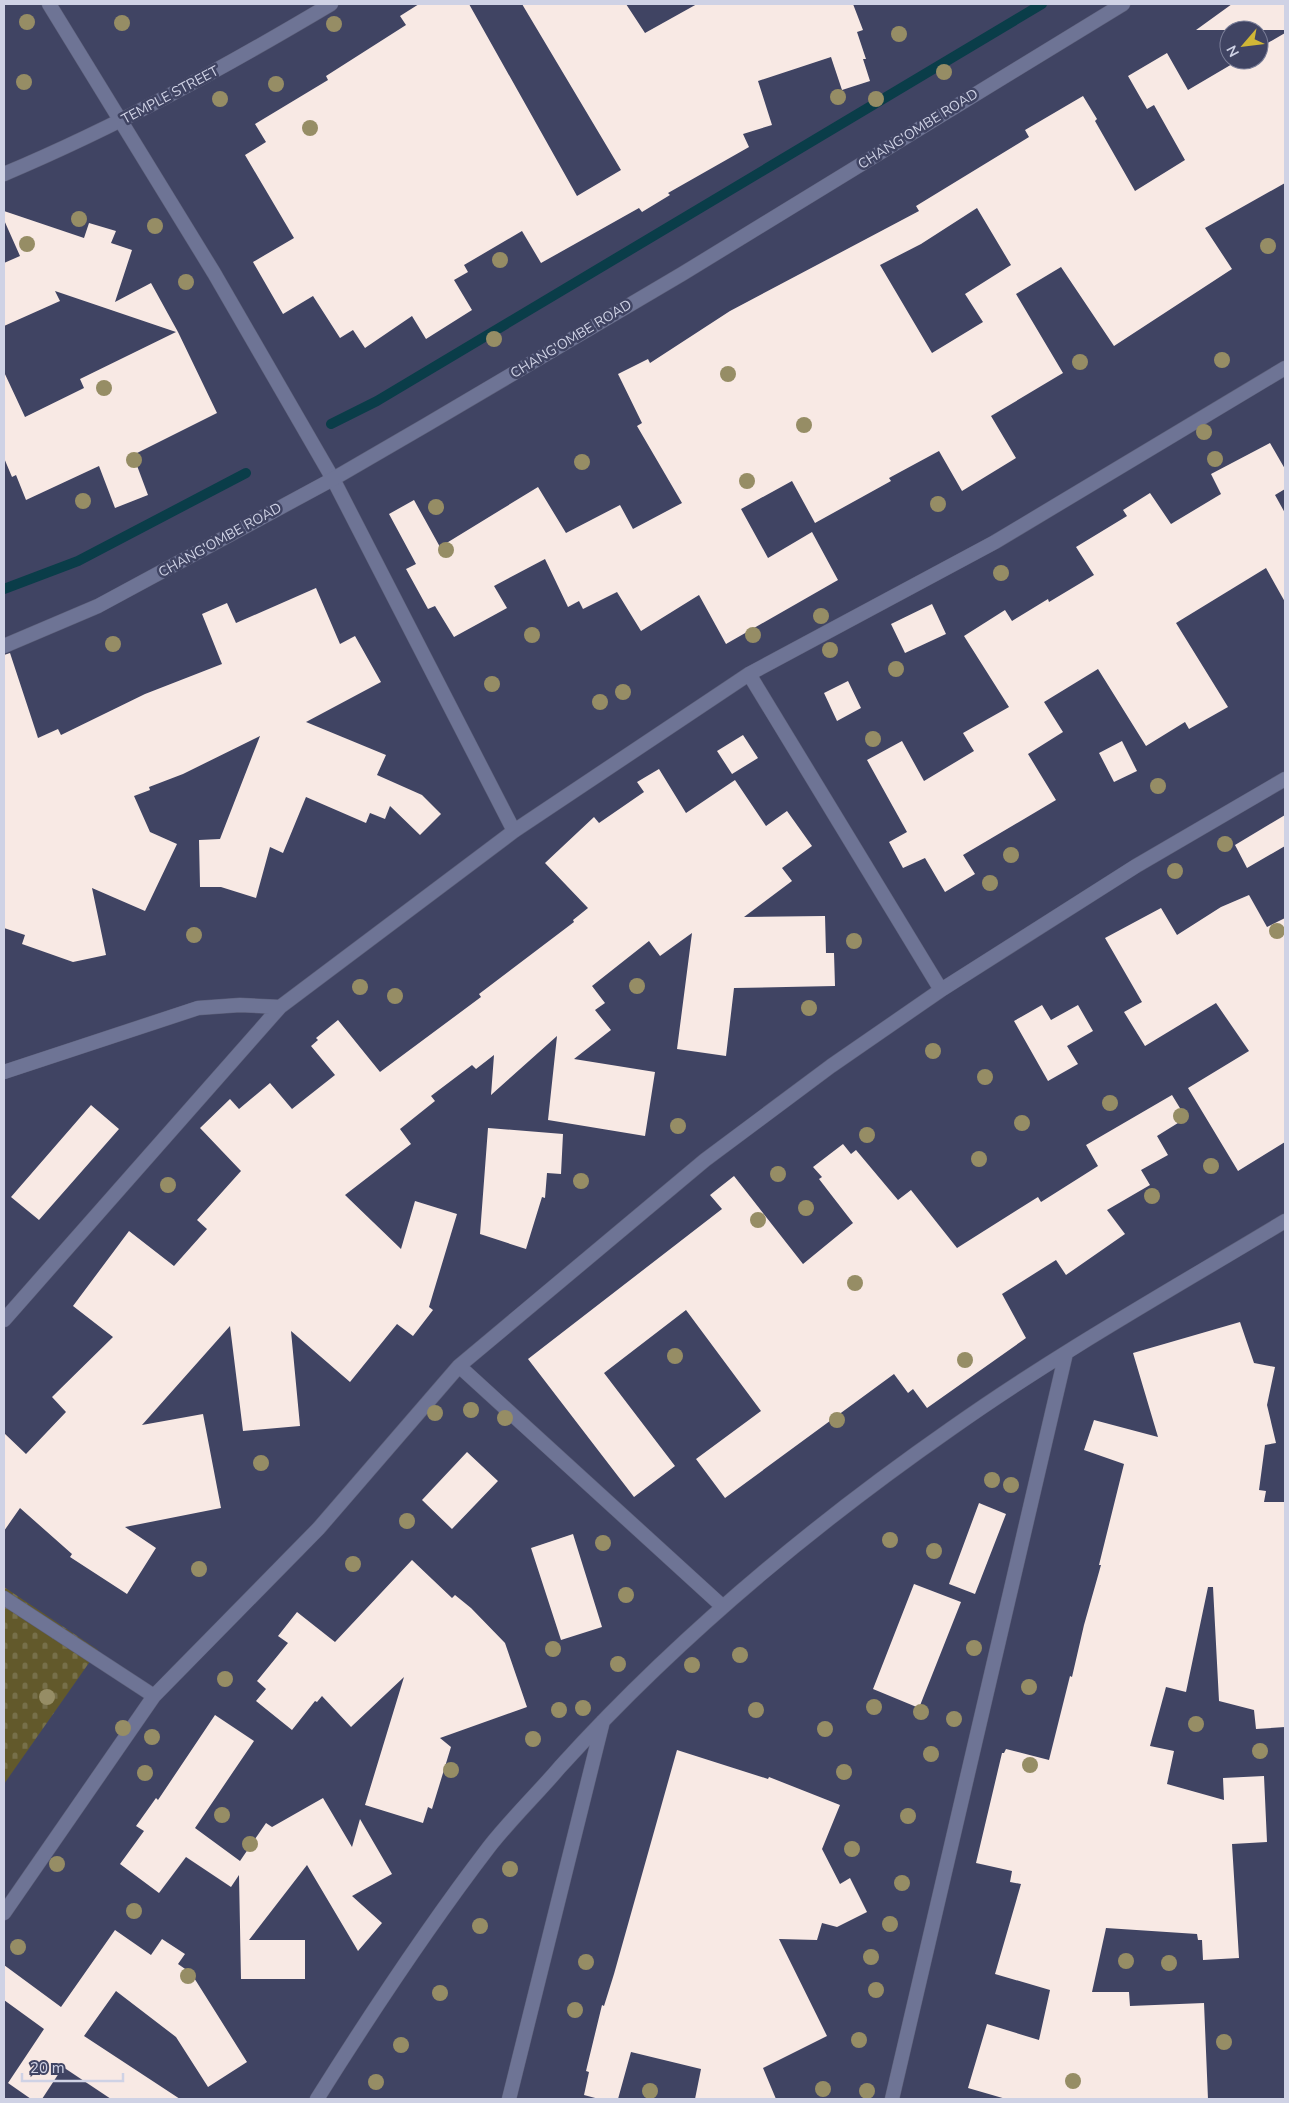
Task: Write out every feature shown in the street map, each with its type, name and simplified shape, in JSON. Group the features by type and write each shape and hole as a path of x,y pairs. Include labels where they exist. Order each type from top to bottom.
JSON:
{"street":[{"path":"49,4 214,273 333,478 514,831"},
{"name":"TEMPLE STREET","path":"4,174 120,122 244,55 331,4"},
{"name":"CHANG'OMBE ROAD","path":"4,646 98,606 333,478 682,274 1123,4"},
{"path":"4,1320 280,1007 514,831 749,674 995,542 1285,368"},
{"path":"749,674 941,990"},
{"path":"4,1913 154,1696 319,1528 459,1366 705,1160 831,1066 941,990 1136,866 1285,778"},
{"path":"4,1072 198,1008 240,1005 280,1007"},
{"path":"316,2099 394,1978 491,1844 603,1720 722,1606 850,1503 945,1433 1066,1354 1285,1221"},
{"path":"892,2099 1066,1354"},
{"path":"459,1366 722,1606"},
{"path":"4,1598 154,1696"},
{"path":"509,2099 603,1720"}],"green space":[{"path":"4,1587 98,1650 4,1784"}],"building":[{"path":"419,4 469,4 577,196 621,170 522,4 626,4 645,33 697,4 853,4 863,30 857,32 866,59 863,59 870,81 842,90 831,57 758,81 772,125 743,134 749,147 668,193 670,195 642,212 639,208 541,263 522,231 464,265 468,272 454,280 472,310 426,339 412,316 365,348 353,330 340,338 313,296 283,314 253,262 294,238 245,155 266,142 255,124 328,80 326,76 406,25 400,16"},
{"path":"1232,4 1285,4 1285,30 1269,30 1269,20 1219,20 1219,30 1196,30"},
{"path":"1285,33 1285,183 1205,228 1232,269 1114,346 1061,267 1016,294 1063,373 991,416 1016,458 962,491 939,451 889,478 891,481 815,523 792,481 741,509 768,558 812,532 838,580 726,644 699,595 641,631 617,592 583,609 579,601 568,607 545,559 494,586 507,608 454,637 435,606 428,609 406,569 416,564 389,514 414,500 440,547 538,487 566,533 620,505 633,529 682,503 637,426 642,423 618,374 648,359 650,363 730,311 919,211 916,206 1029,137 1025,130 1083,96 1135,191 1185,160 1154,105 1147,109 1128,76 1167,53 1188,90 1222,70 1269,70 1269,42","holes":["977,208 1011,265 965,294 983,322 932,353 880,265 921,244"]},
{"path":"4,211 84,238 89,223 116,231 111,243 132,250 115,302 151,283 178,332 217,413 133,455 148,495 115,508 99,466 26,500 16,475 12,477 4,458 4,372 25,417 84,388 80,379 176,332 55,291 60,301 4,326 4,263 20,256 4,220"},
{"path":"1270,443 1285,469 1285,489 1275,495 1285,513 1285,602 1266,568 1176,623 1228,707 1189,729 1185,722 1146,746 1098,669 1044,702 1063,732 1028,754 1056,800 963,855 975,874 945,892 925,858 903,868 889,842 907,832 867,760 902,741 924,781 974,751 963,733 1009,707 964,636 1005,610 1012,621 1048,599 1049,602 1094,575 1076,547 1127,516 1123,510 1150,493 1171,524 1221,494 1211,474"},
{"path":"316,588 340,644 355,636 381,682 306,722 386,755 377,775 422,795 441,814 420,835 390,806 385,819 370,813 366,823 306,797 283,853 270,847 256,898 221,887 200,887 199,840 220,839 260,736 183,774 149,787 150,790 134,796 150,832 177,844 145,911 92,888 106,955 73,962 22,944 25,935 4,928 4,655 10,653 38,738 58,729 61,735 145,694 222,664 202,614 227,603 236,623"},
{"path":"932,604 946,634 905,653 891,624"},
{"path":"848,681 861,708 837,721 824,693"},
{"path":"743,735 758,758 732,774 717,751"},
{"path":"1122,741 1137,771 1114,782 1099,753"},
{"path":"659,769 686,813 735,780 766,826 787,811 812,846 782,868 792,881 744,917 825,916 826,953 834,953 835,986 734,988 726,1056 677,1049 692,933 660,956 649,941 592,986 605,1003 595,1010 611,1030 574,1059 655,1072 645,1136 548,1120 557,1036 491,1095 494,1055 476,1069 472,1065 431,1096 435,1101 400,1129 411,1144 345,1195 401,1249 415,1201 457,1214 429,1307 433,1310 413,1336 397,1324 350,1382 291,1331 300,1426 243,1431 230,1326 142,1425 203,1414 221,1508 125,1527 156,1548 127,1594 70,1557 72,1554 20,1508 4,1531 4,1433 26,1454 66,1412 52,1397 113,1337 73,1306 129,1231 174,1266 207,1229 197,1220 241,1171 200,1128 230,1099 239,1109 270,1083 292,1109 335,1075 311,1046 318,1040 316,1038 338,1020 380,1072 481,997 479,994 574,922 573,920 588,908 545,863 594,817 599,823 644,792 637,782"},
{"path":"1285,815 1285,846 1247,868 1235,845"},
{"path":"1249,895 1267,927 1285,918 1285,1142 1238,1171 1188,1088 1249,1051 1216,1003 1145,1046 1124,1012 1142,1002 1105,938 1161,908 1177,935 1221,907"},
{"path":"1042,1005 1051,1020 1078,1005 1093,1031 1067,1046 1078,1064 1048,1081 1014,1021"},
{"path":"1172,1095 1186,1118 1157,1136 1168,1155 1141,1170 1150,1185 1107,1210 1125,1234 1066,1275 1056,1260 1002,1294 1026,1338 927,1408 913,1389 908,1393 894,1374 725,1498 696,1459 761,1411 686,1310 604,1373 675,1466 634,1497 528,1359 722,1209 710,1195 734,1176 803,1264 853,1223 819,1179 822,1177 813,1167 843,1144 851,1154 856,1150 898,1200 911,1190 957,1248 1038,1197 1041,1202 1098,1166 1086,1145"},
{"path":"91,1105 119,1129 39,1220 11,1197"},
{"path":"488,1128 563,1134 561,1174 547,1173 545,1198 542,1197 526,1249 480,1234"},
{"path":"1240,1322 1254,1363 1275,1367 1267,1405 1276,1443 1265,1445 1259,1490 1266,1491 1264,1502 1285,1502 1285,1727 1256,1729 1254,1710 1219,1701 1213,1587 1208,1587 1186,1692 1166,1687 1150,1746 1174,1751 1167,1784 1224,1800 1223,1778 1264,1776 1267,1842 1232,1844 1239,1958 1203,1960 1202,1940 1198,1940 1197,1934 1106,1928 1092,1992 1129,1992 1130,2006 1204,2003 1208,2099 1006,2099 968,2088 987,2024 1039,2040 1050,1990 995,1974 1021,1884 1010,1882 1012,1871 976,1863 1002,1753 1006,1749 1049,1760 1070,1676 1072,1677 1101,1565 1099,1565 1124,1464 1084,1450 1094,1420 1158,1437 1133,1353"},
{"path":"467,1452 498,1481 452,1529 422,1500"},
{"path":"979,1503 1006,1514 975,1594 949,1584"},
{"path":"573,1534 602,1627 561,1640 531,1548"},
{"path":"412,1560 452,1598 455,1595 471,1608 505,1643 527,1707 440,1738 451,1747 432,1809 428,1807 423,1823 365,1805 404,1677 351,1727 322,1696 317,1702 315,1701 292,1730 256,1701 266,1689 257,1681 288,1643 278,1636 297,1612 335,1642"},
{"path":"914,1584 961,1602 919,1708 873,1689"},
{"path":"215,1715 254,1741 195,1828 240,1861 266,1823 272,1827 323,1798 352,1847 360,1819 392,1874 352,1896 382,1923 358,1951 307,1865 249,1940 305,1940 305,1979 241,1979 239,1875 231,1887 186,1857 159,1893 120,1864 144,1831 136,1826 156,1798 158,1800"},
{"path":"677,1750 768,1779 769,1777 840,1805 822,1849 840,1884 850,1878 867,1912 837,1927 822,1923 817,1940 779,1939 827,2036 763,2068 776,2099 695,2099 701,2069 631,2052 618,2099 599,2099 584,2095 589,2072 586,2071 602,2005 604,2006 614,1974"},
{"path":"115,1930 151,1955 162,1939 185,1954 178,1964 191,1973 247,2062 208,2087 176,2037 116,1991 84,2036 180,2099 111,2099 63,2067 42,2099 31,2099 8,2083 44,2029 4,2000 4,1965 61,2007"}],"waterway":[{"path":"331,424 377,401 1042,4"},
{"path":"4,589 78,561 246,473"}]}
